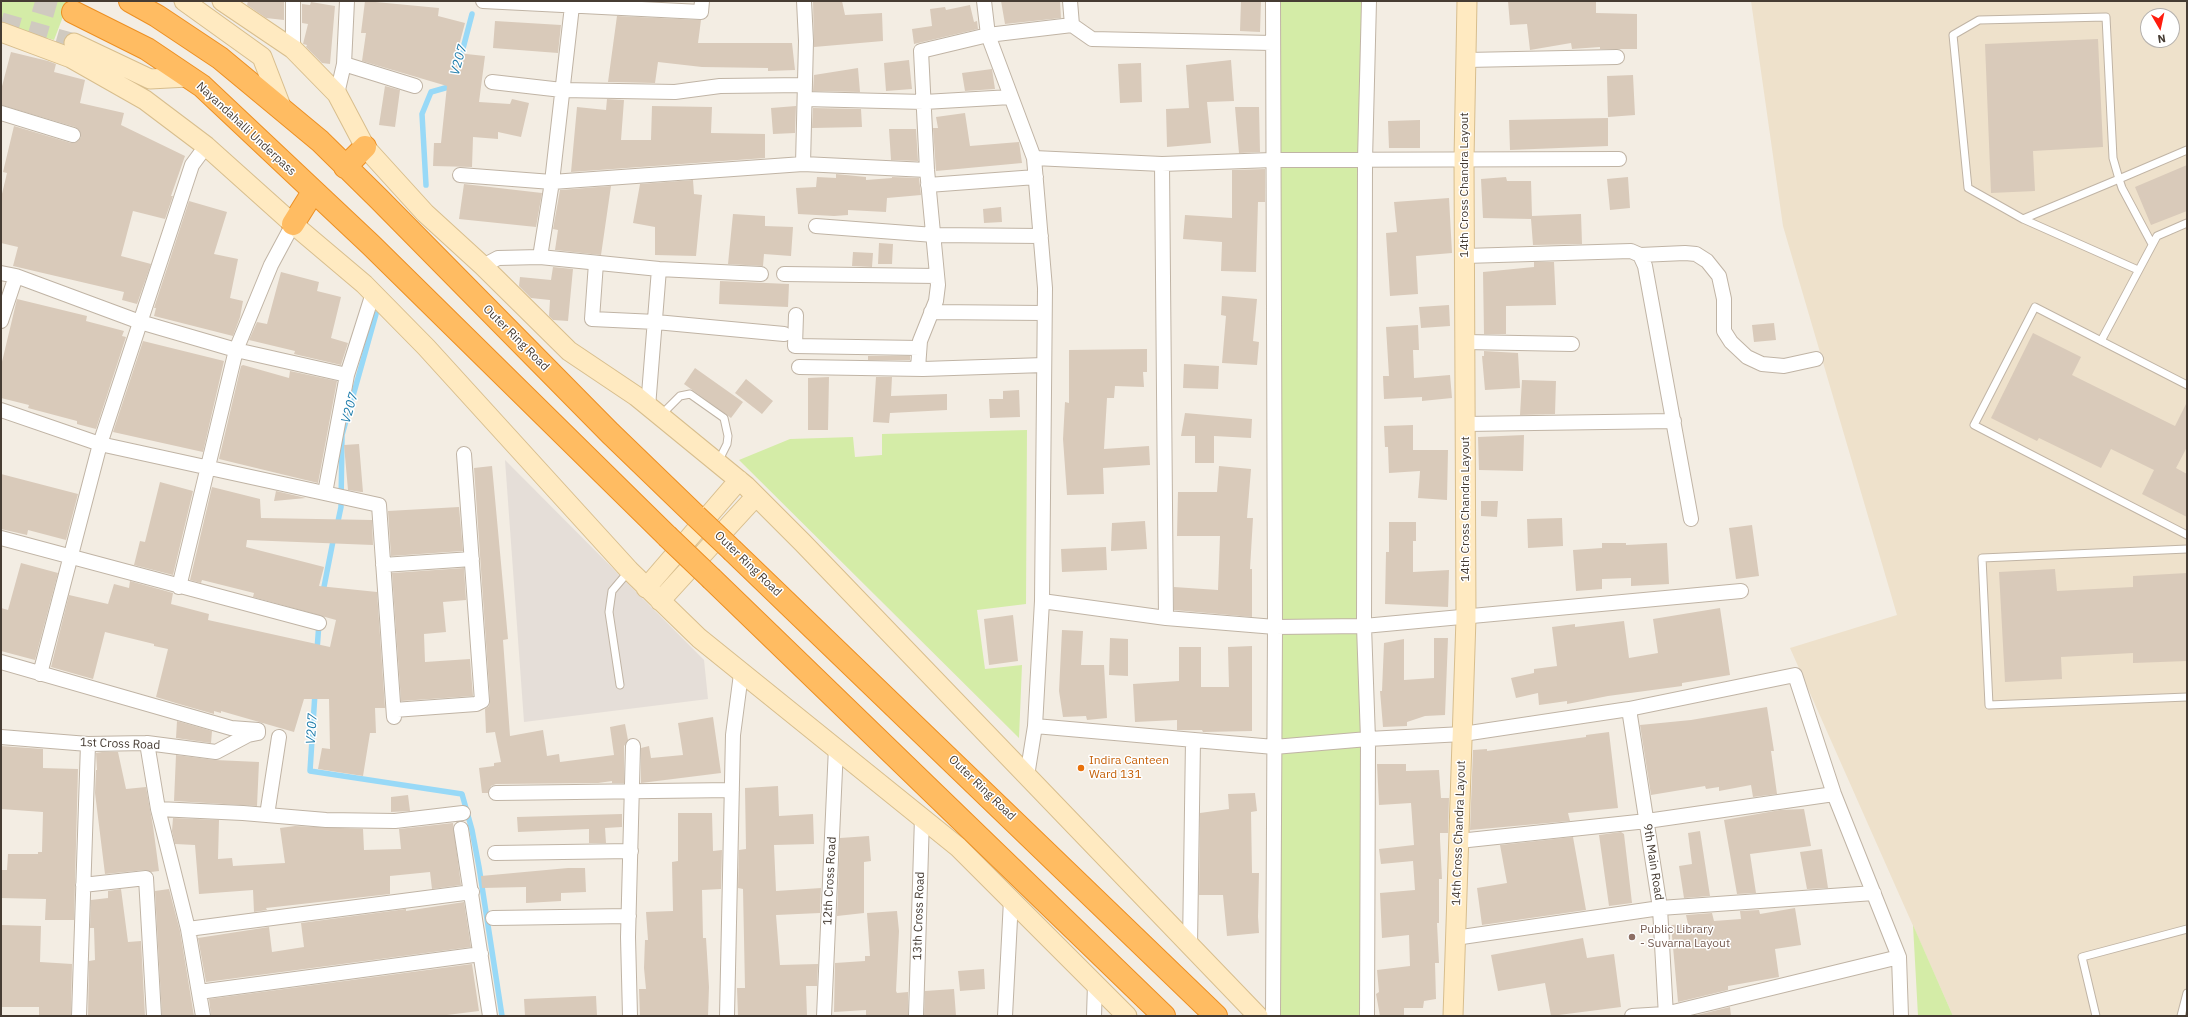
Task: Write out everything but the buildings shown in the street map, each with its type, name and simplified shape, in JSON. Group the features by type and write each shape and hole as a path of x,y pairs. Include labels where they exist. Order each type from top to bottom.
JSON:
{"highway":[{"path":"130,1 157,16 220,58 282,109"},
{"name":"Nayandahalli Underpass","path":"73,12 147,49 202,86 313,192"},
{"name":"Outer Ring Road","path":"282,109 320,141 345,167 379,198 610,433 1216,1016"},
{"path":"345,167 365,147"},
{"path":"293,224 313,192 377,250 667,536 1164,1016"}],"street":[{"path":"184,1 262,57 282,109"},
{"path":"222,1 293,50 337,94 365,147 410,197 425,213 483,266 569,351 636,396 739,480 756,496 1258,1016"},
{"path":"293,1 293,50"},
{"path":"337,94 344,64 347,1"},
{"path":"483,1 572,6 593,4 701,12 702,1"},
{"path":"803,164 806,41 804,1"},
{"path":"984,1 988,36 1034,158 1045,288 1042,601 1035,726 1027,776"},
{"path":"1070,1 1072,24"},
{"path":"1273,1 1272,160 1275,627 1273,1016"},
{"path":"1367,1016 1368,739 1364,626 1366,160 1369,1"},
{"name":"14th Cross Chandra Layout","path":"1453,1016 1466,618 1464,159 1466,1"},
{"path":"540,257 552,182 572,6"},
{"path":"918,368 919,348 938,293 934,235 926,170 921,51 988,36 1072,24 1092,39 1272,43"},
{"path":"1,32 71,58 145,100 206,146 378,298 426,347 646,588 699,638 741,674 836,747 958,847 1128,1016"},
{"path":"74,43 150,79 188,77"},
{"path":"1466,60 1617,57"},
{"path":"344,64 415,86"},
{"path":"492,82 562,90 675,92 720,86 805,85"},
{"path":"805,99 924,102 1011,97"},
{"path":"1,113 73,136"},
{"path":"1,662 40,674 72,559 100,444 192,165 206,146"},
{"path":"1034,158 1162,164 1272,160 1620,159"},
{"path":"460,175 552,182 803,164 926,170"},
{"path":"1162,164 1166,618"},
{"path":"928,184 1036,177"},
{"path":"180,587 236,350 271,265 293,224"},
{"path":"816,226 934,235 1041,236"},
{"path":"1465,256 1631,251 1640,255 1696,254 1707,261 1719,276 1724,299 1724,331 1731,342 1748,356 1762,364 1784,366 1816,359"},
{"path":"1640,255 1645,266 1692,519"},
{"path":"483,266 498,258 540,257 658,268 761,274"},
{"path":"596,262 592,319 656,322 784,334"},
{"path":"654,412 658,268"},
{"path":"1,273 16,276 140,322 236,350 347,375"},
{"path":"784,274 937,276"},
{"path":"1,321 16,276"},
{"path":"329,494 347,375 378,298"},
{"path":"931,312 1044,313"},
{"path":"796,315 795,346 919,348"},
{"path":"1465,342 1572,344"},
{"path":"799,367 918,368 1044,365"},
{"path":"1,410 100,444 379,505 394,713 476,704 482,701 464,454"},
{"path":"1465,424 1674,421"},
{"path":"646,588 739,480"},
{"path":"660,601 756,496"},
{"path":"1,538 72,559 319,624"},
{"path":"384,565 472,559"},
{"path":"1042,601 1166,618 1275,627 1364,626 1466,618 1741,591"},
{"name":"1st Cross Road","path":"1,737 88,744 147,743 216,752 248,735 258,733 258,730 231,728 40,674"},
{"path":"727,1016 733,735 741,674"},
{"path":"1035,726 1274,747 1368,739 1463,734 1629,709 1795,675 1834,794 1899,957 1901,1016"},
{"name":"9th Main Road","path":"1629,709 1660,908 1665,1015"},
{"path":"267,815 279,737"},
{"path":"1190,946 1193,740"},
{"path":"147,743 158,809 188,929 203,1016"},
{"path":"79,1016 88,744"},
{"path":"630,1016 629,916 634,746"},
{"name":"12th Cross Road","path":"824,1016 836,747"},
{"path":"496,793 732,790"},
{"path":"1459,841 1647,821 1834,794"},
{"path":"158,809 326,820 395,821 462,813"},
{"name":"13th Cross Road","path":"916,1016 922,817"},
{"path":"461,829 472,892 490,1016"},
{"path":"494,854 630,851"},
{"path":"83,885 146,878 154,1016"},
{"path":"188,929 472,892"},
{"path":"1455,938 1660,908 1874,892"},
{"path":"1005,1016 1011,900"},
{"path":"493,918 629,916"},
{"path":"199,992 481,954"},
{"path":"1632,1016 1665,1015 1899,957"},
{"path":"1094,1016 1095,984"}],"lane":[{"path":"2138,270 2023,219 1968,188 1953,35 1979,20 2106,18 2113,158 2122,188 2152,244"},
{"path":"2023,219 2187,150"},
{"path":"2101,341 2157,236 2187,223"},
{"path":"2187,385 2035,307 1974,425 2187,535"},
{"path":"654,412 680,396 690,394 724,418 728,430 727,440 717,463"},
{"path":"2187,550 1982,558 1989,705 2187,697"},
{"path":"620,685 609,612 612,591 630,570"},
{"path":"2096,1016 2082,957 2187,929"},
{"path":"2181,1016 2187,993"}],"shaded area":[{"path":"1751,1 2187,1 2187,1016 1953,1016 1790,648 1897,615 1783,226"},
{"path":"505,460 704,660 708,699 524,722"}],"green space":[{"path":"1,1 69,1 54,40 1,25"},
{"path":"1273,1 1369,1 1367,1016 1273,1016"},
{"path":"1027,430 1026,604 977,610 985,669 1022,665 1019,738 739,460 790,439 853,437 855,457 882,455 882,434"},
{"path":"1913,925 1953,1016 1918,1016"}],"waterway":[{"name":"V207","path":"460,60 472,14"},
{"name":"V207","path":"426,185 422,114 431,92 452,86"},
{"name":"V207","path":"337,526 341,507 342,435 376,314"},
{"name":"V207","path":"323,592 334,536"},
{"name":"V207","path":"317,650 319,623"},
{"name":"V207","path":"315,693 310,771 462,794 472,830 479,867 502,1016"}],"tunnel":[{"path":"35,1 73,12"},
{"path":"1,22 74,43"}],"place":[{"name":"Indira Canteen Ward 131","path":"1081,768"},
{"name":"Public Library - Suvarna Layout","path":"1632,937"}]}
